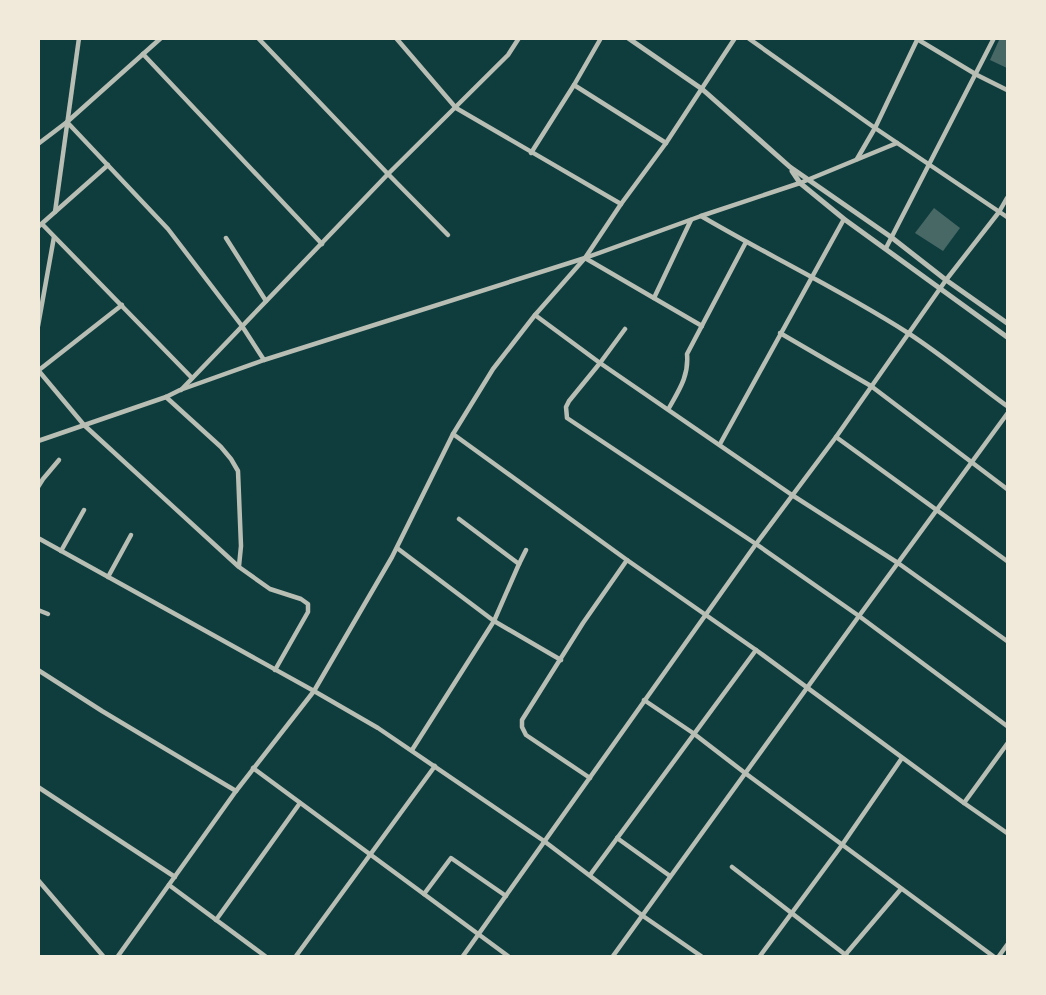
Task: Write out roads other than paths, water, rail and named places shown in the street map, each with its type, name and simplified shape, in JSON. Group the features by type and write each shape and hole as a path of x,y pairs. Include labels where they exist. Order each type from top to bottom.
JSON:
{"street":[{"path":"55,212 79,38"},
{"path":"38,144 161,38"},
{"path":"258,38 448,235"},
{"path":"396,38 456,108 621,204"},
{"path":"180,390 388,174 508,55 519,38"},
{"path":"531,153 601,38"},
{"path":"628,38 702,89 790,167 891,237 1007,323"},
{"path":"118,957 236,791 314,691 397,548 453,434 494,369 535,315 585,257 666,143 735,38"},
{"path":"748,38 897,144 1007,217"},
{"path":"886,248 994,38"},
{"path":"857,159 875,128 917,39 1007,90"},
{"path":"143,54 322,244"},
{"path":"574,85 666,143"},
{"path":"66,122 168,229 242,326 264,360"},
{"path":"39,441 264,360 585,257 800,183 897,144"},
{"path":"108,165 40,225 122,304 192,378"},
{"path":"790,167 800,183 844,219 1007,337"},
{"path":"463,957 756,544 1007,198"},
{"path":"701,216 909,333 1007,406"},
{"path":"654,298 692,219"},
{"path":"720,444 844,219"},
{"path":"38,326 54,236"},
{"path":"226,238 266,301"},
{"path":"669,408 685,377 687,354 746,243"},
{"path":"585,257 702,327"},
{"path":"122,304 39,370 85,425 239,567 270,589 308,604 308,612 275,670"},
{"path":"535,315 600,363 792,495 898,563 1007,641"},
{"path":"625,329 569,401 566,407 567,418 859,616 1007,726"},
{"path":"780,333 872,386 1007,489"},
{"path":"166,397 221,447 238,471 241,546 239,567"},
{"path":"613,957 1007,414"},
{"path":"453,434 1007,833"},
{"path":"835,437 1007,561"},
{"path":"38,487 60,460"},
{"path":"61,551 84,510"},
{"path":"458,519 519,564"},
{"path":"108,577 131,535"},
{"path":"38,538 314,691 412,750 544,841 701,957"},
{"path":"397,548 494,621 561,660"},
{"path":"412,750 494,621 526,550"},
{"path":"590,778 526,734 522,720 626,560"},
{"path":"38,610 48,614"},
{"path":"590,875 756,650"},
{"path":"38,670 236,791"},
{"path":"645,701 693,733 993,957"},
{"path":"964,803 1007,744"},
{"path":"760,957 902,758"},
{"path":"296,957 435,766"},
{"path":"253,768 508,957"},
{"path":"38,787 175,877"},
{"path":"216,920 300,803"},
{"path":"617,838 670,876"},
{"path":"424,894 451,858 506,897"},
{"path":"732,867 846,956 901,889"},
{"path":"38,880 103,957"},
{"path":"169,885 265,957"},
{"path":"999,957 1007,945"}]}
